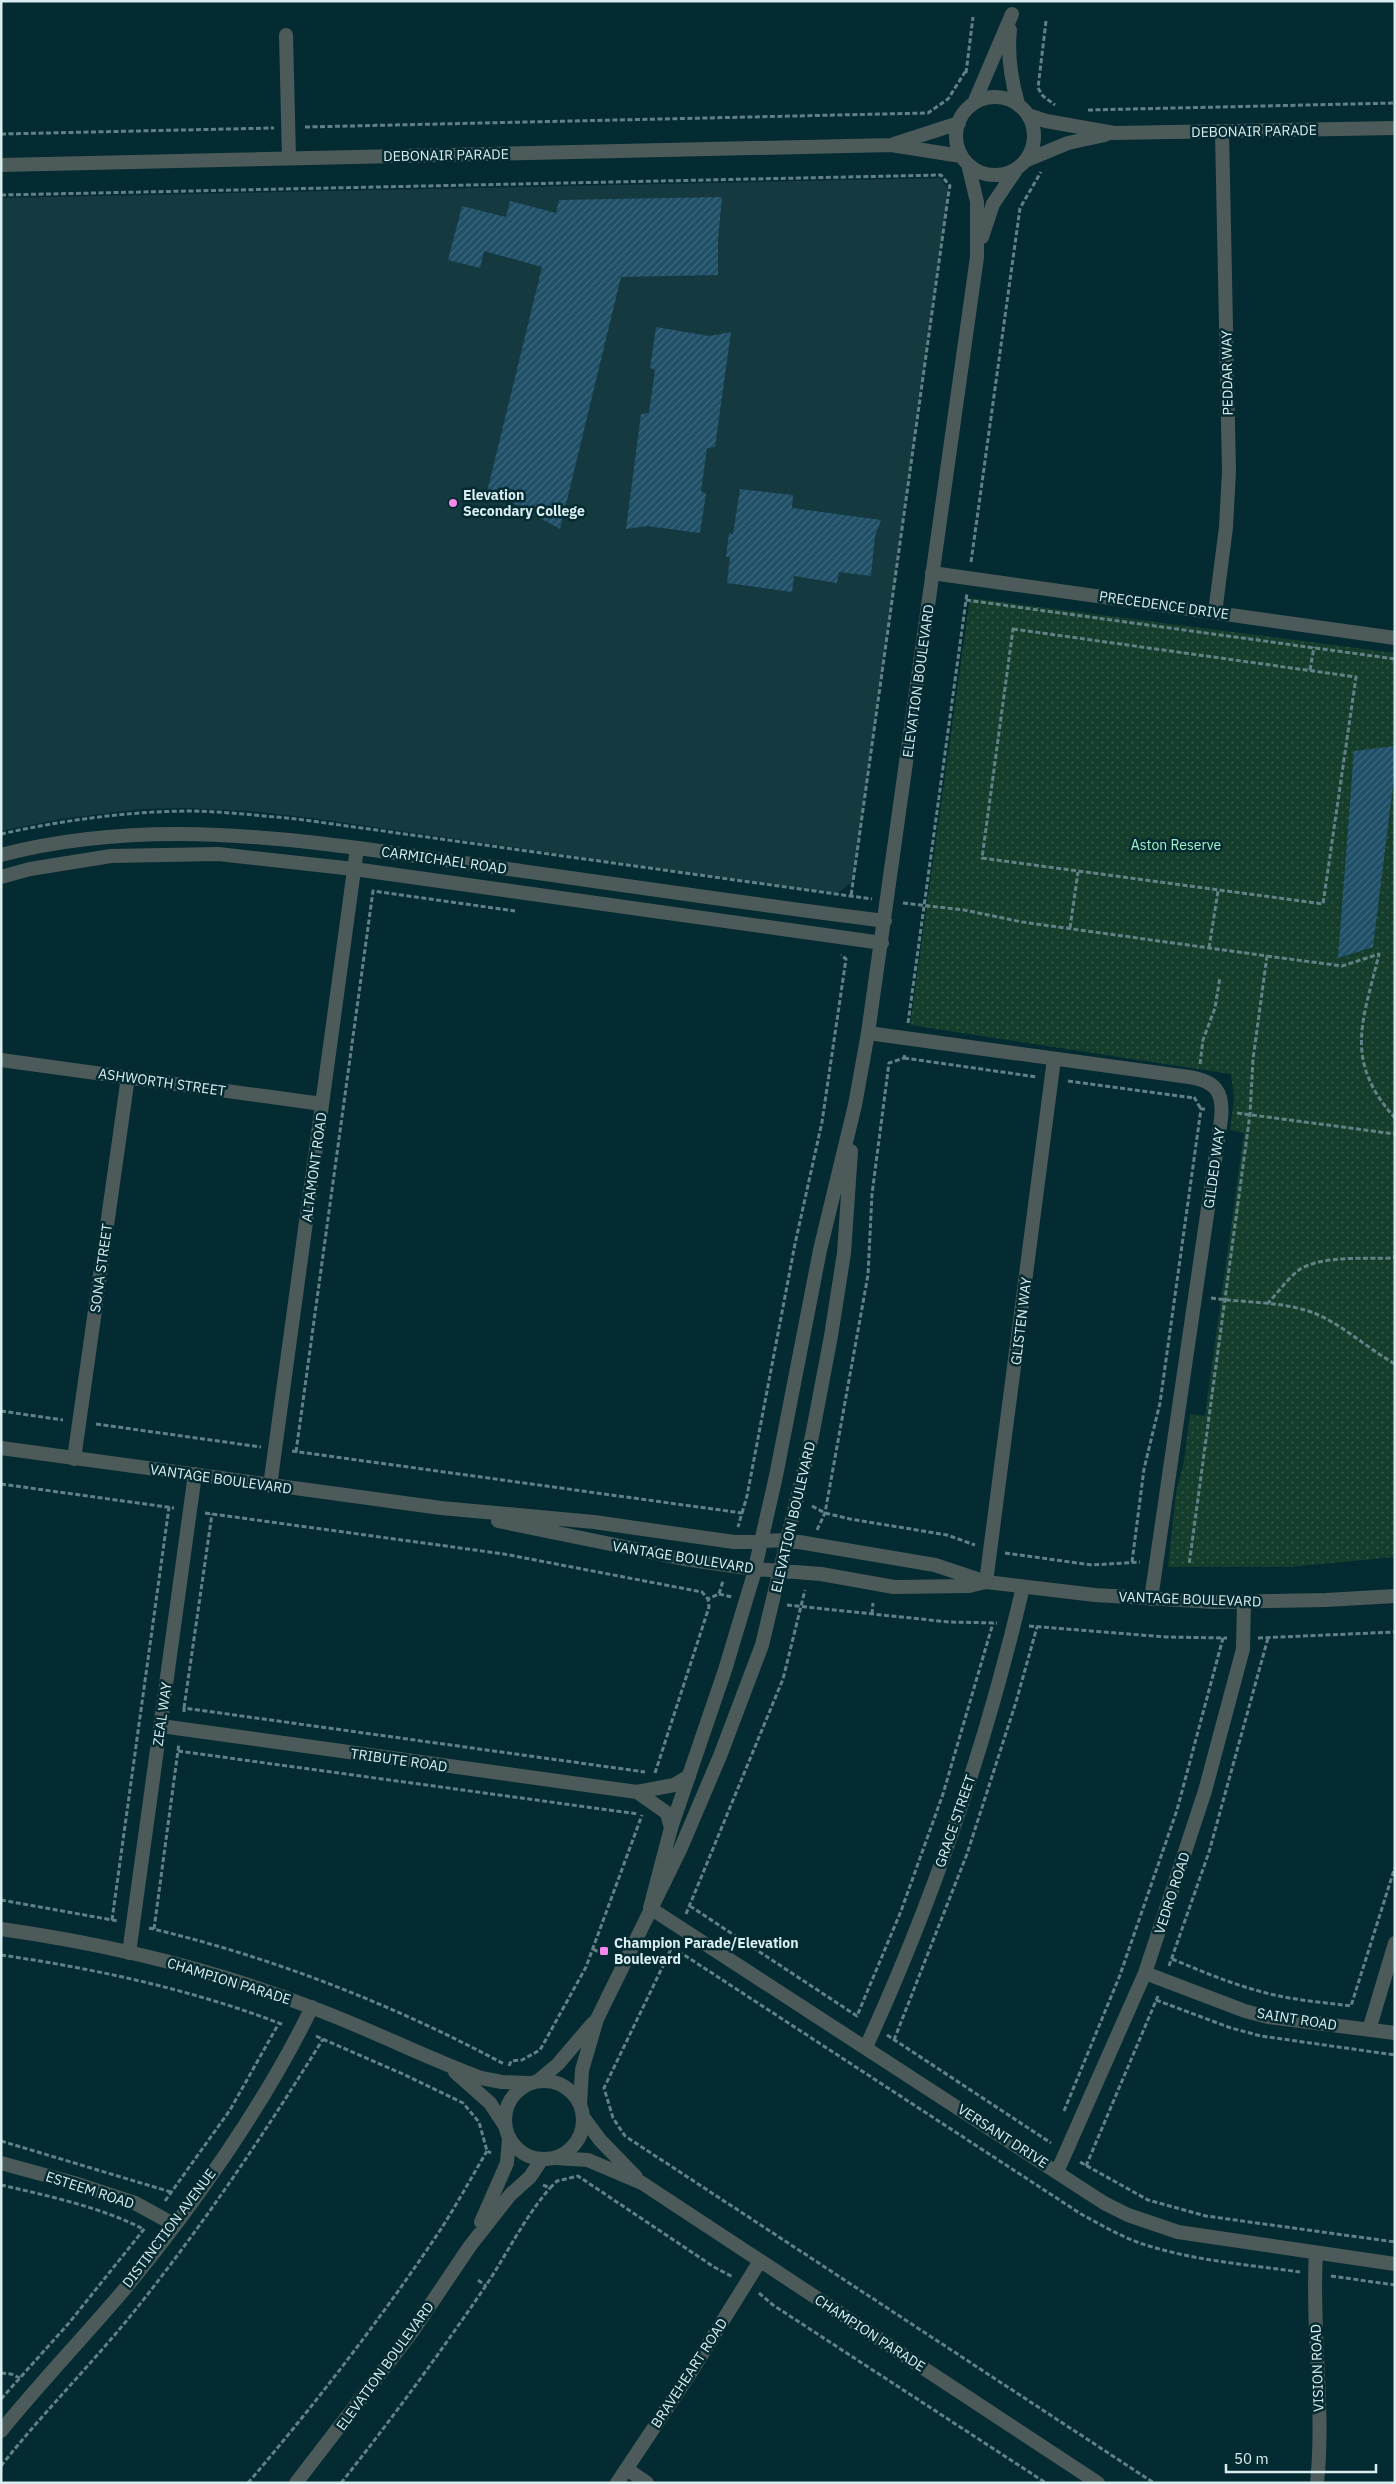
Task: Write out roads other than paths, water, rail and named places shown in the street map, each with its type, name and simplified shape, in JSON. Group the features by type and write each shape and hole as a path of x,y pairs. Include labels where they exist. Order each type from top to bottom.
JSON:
{"street":[{"path":"1012,14 1008,49 1011,80 1034,137 1031,153 1022,165 1003,175 987,175 965,160 956,134 965,112 974,103 1012,14"},
{"path":"286,35 289,158"},
{"path":"974,103 996,97 1023,109"},
{"name":"DEBONAIR PARADE","path":"1023,109 1056,123 1114,133 1395,128"},
{"name":"DEBONAIR PARADE","path":"891,146 959,123"},
{"name":"PEDDAR WAY","path":"1215,613 1226,528 1229,471 1222,132"},
{"name":"DEBONAIR PARADE","path":"1022,165 1068,143 1114,133"},
{"name":"DEBONAIR PARADE","path":"1,165 891,146 965,160"},
{"name":"ELEVATION BOULEVARD","path":"650,1908 671,1828 746,1599 754,1569 770,1500 820,1250 855,1105 868,1033 977,257 977,202 965,160"},
{"name":"ELEVATION BOULEVARD","path":"977,257 993,204 1022,165"},
{"name":"PRECEDENCE DRIVE","path":"932,573 1395,638"},
{"name":"CARMICHAEL ROAD","path":"1,855 83,839 138,834 236,834 358,848 885,921"},
{"name":"ALTAMONT ROAD","path":"270,1486 358,848"},
{"name":"CARMICHAEL ROAD","path":"1,877 30,869 111,856 218,854 354,870 882,943"},
{"name":"GILDED WAY","path":"868,1033 1198,1079 1210,1082 1217,1088 1222,1111 1151,1600"},
{"name":"GLISTEN WAY","path":"986,1582 1054,1059"},
{"name":"ASHWORTH STREET","path":"1,1060 322,1104"},
{"name":"SONA STREET","path":"74,1459 128,1077"},
{"name":"ELEVATION BOULEVARD","path":"582,2111 582,2070 597,2019 680,1850 720,1756 759,1654 781,1570 812,1436 833,1326 846,1230 855,1105"},
{"name":"VANTAGE BOULEVARD","path":"1,1448 441,1508 594,1522 734,1542 787,1540 935,1565 986,1582 1023,1587 1151,1600 1244,1602 1395,1596"},
{"name":"ZEAL WAY","path":"129,1953 195,1474"},
{"name":"VANTAGE BOULEVARD","path":"441,1508 610,1545 754,1569 808,1572 894,1586 970,1586 986,1582"},
{"name":"GRACE STREET","path":"866,2047 924,1910 950,1838 980,1748 1023,1587"},
{"name":"VEDRO ROAD","path":"1057,2172 1145,1973 1205,1791 1239,1667 1244,1638 1244,1602"},
{"name":"TRIBUTE ROAD","path":"161,1726 644,1794"},
{"path":"644,1794 674,1785 689,1776"},
{"path":"644,1794 667,1813 671,1828"},
{"name":"VERSANT DRIVE","path":"650,1908 1104,2203 1156,2226 1178,2232 1395,2264"},
{"name":"CHAMPION PARADE","path":"1,1929 129,1953 228,1979 312,2007 385,2036 447,2065 502,2082 534,2082"},
{"path":"1369,2030 1395,1943"},
{"name":"SAINT ROAD","path":"1145,1973 1245,2011 1287,2020 1395,2034"},
{"name":"DISTINCTION AVENUE","path":"4,2422 124,2290 175,2225 270,2083 301,2031 312,2007"},
{"name":"ELEVATION BOULEVARD","path":"534,2082 558,2064 597,2019"},
{"name":"CHAMPION PARADE","path":"447,2065 490,2103 507,2132"},
{"path":"552,2081 564,2086 573,2094 582,2111 582,2130 576,2142 567,2152 549,2159 529,2156 517,2149 507,2132 505,2113 509,2101 518,2090 534,2082 552,2081"},
{"name":"CHAMPION PARADE","path":"582,2111 600,2140 642,2183"},
{"name":"ELEVATION BOULEVARD","path":"470,2246 507,2163 507,2132"},
{"name":"ELEVATION BOULEVARD","path":"296,2483 412,2332 470,2246 510,2195 549,2159"},
{"name":"CHAMPION PARADE","path":"549,2159 588,2160 642,2183 1098,2483"},
{"name":"ESTEEM ROAD","path":"1,2163 74,2183 135,2203 175,2225"},
{"name":"VISION ROAD","path":"1316,2253 1314,2295 1320,2456 1317,2483"},
{"name":"BRAVEHEART ROAD","path":"616,2483 691,2372 760,2261"},
{"path":"627,2469 647,2483"}],"place":[{"name":"Elevation Secondary College","path":"453,503"},
{"name":"Champion Parade/Elevation Boulevard","path":"604,1951"}],"park label":[{"name":"Aston Reserve","path":"1176,845"}]}
